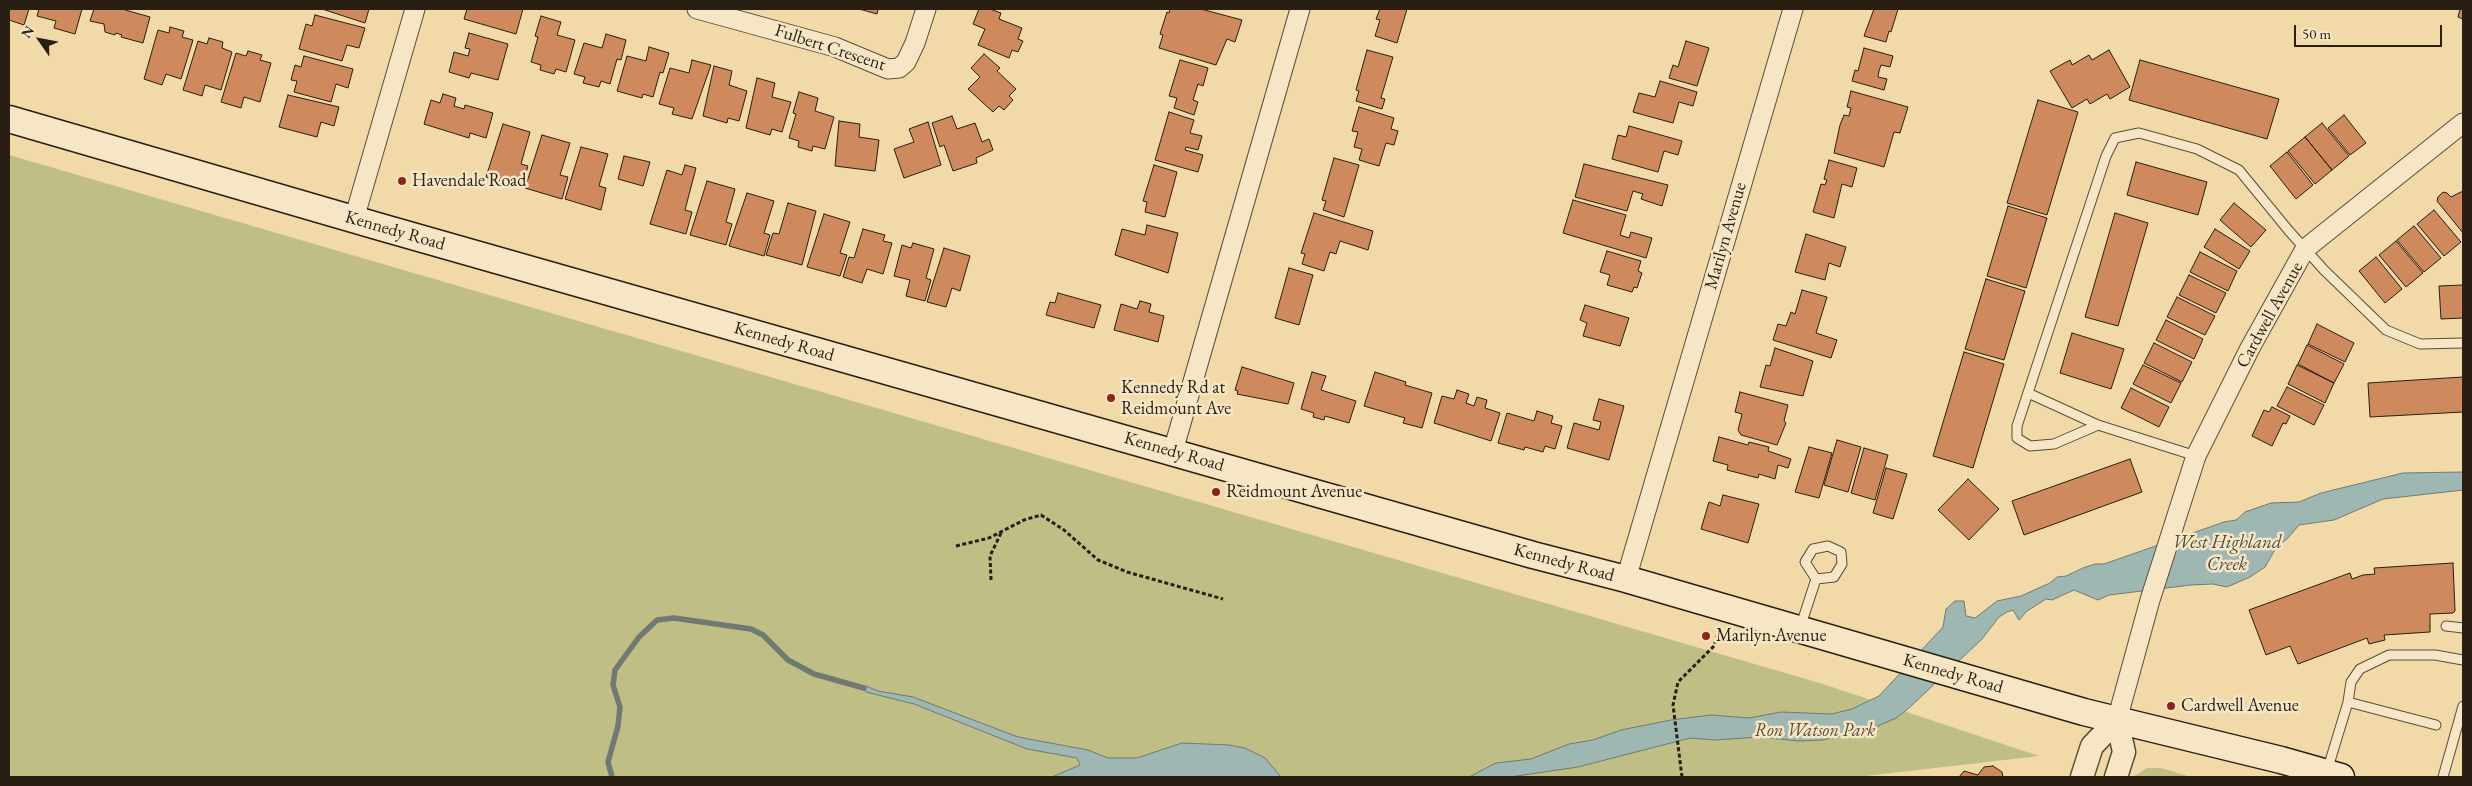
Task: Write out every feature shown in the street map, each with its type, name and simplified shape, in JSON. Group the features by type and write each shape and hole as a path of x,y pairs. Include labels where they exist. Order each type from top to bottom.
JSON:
{"main road":[{"name":"Kennedy Road","path":"9,119 354,220 1534,555 1626,579 1799,631 2117,720 2334,775"}],"street":[{"path":"354,220 415,9"},
{"name":"Fulbert Crescent","path":"697,9 835,47 888,69 899,68 906,62 915,43 926,9"},
{"path":"1173,451 1300,9"},
{"name":"Marilyn Avenue","path":"1626,579 1793,9"},
{"name":"Cardwell Avenue","path":"2117,720 2150,600 2196,456 2250,348 2306,249 2463,123"},
{"path":"2082,777 2092,746 2117,720"},
{"path":"2116,777 2124,752 2117,720"}],"lane":[{"path":"2098,425 2054,444 2030,446 2017,438 2017,426 2106,156 2115,138 2139,133 2197,149 2239,170 2306,249"},
{"name":"Cardwell Avenue","path":"2306,249 2386,330 2420,344 2463,343"},
{"path":"2028,393 2098,425 2196,456"},
{"path":"1828,546 1841,552 1842,564 1834,577 1816,579 1805,562 1813,549 1828,546"},
{"path":"1799,631 1816,579"},
{"path":"2446,626 2463,628"},
{"path":"2334,775 2351,682 2360,669 2389,655 2434,655 2463,660"},
{"path":"2348,702 2436,725"},
{"path":"2443,777 2463,706"}],"path":[{"path":"956,546 989,538 1041,515 1064,530 1098,560 1127,572 1223,599"},
{"path":"991,580 990,556 1001,532"},
{"path":"1682,777 1673,705 1678,682 1714,646 1725,608"}],"green space":[{"name":"Ron Watson Park","path":"9,155 1823,684 2039,756 1857,777 9,777"},
{"path":"2147,768 2161,768 2191,777 2133,777"}],"water":[{"name":"West Highland Creek","path":"2463,472 2463,490 2383,499 2334,520 2299,525 2287,539 2277,546 2265,567 2250,577 2227,587 2213,584 2191,585 2109,595 2098,600 2074,590 2052,600 2046,599 2027,611 2019,620 2013,610 2007,612 1999,617 1982,639 1909,708 1896,718 1871,729 1823,740 1799,741 1760,737 1715,740 1690,738 1578,767 1510,777 1469,777 1496,763 1531,759 1569,744 1593,740 1621,730 1671,720 1711,715 1749,718 1781,712 1832,714 1852,709 1879,696 1943,627 1946,609 1955,601 1964,601 1966,616 1975,618 1997,601 2021,596 2050,583 2057,577 2066,576 2095,564 2104,564 2224,522 2236,520 2245,512 2271,503 2299,502 2321,493 2403,473"},
{"path":"866,686 878,691 913,697 1018,737 1088,750 1108,758 1137,758 1182,743 1229,745 1245,748 1265,758 1281,777 1052,777 1080,765 1077,758 1027,749 914,704 866,692 864,688"}],"building":[{"path":"9,9 29,9 24,25 9,20"},
{"path":"39,9 82,9 75,34 54,28 56,21 37,16"},
{"path":"94,9 122,9 150,17 143,43 121,37 122,35 116,33 115,35 105,32 104,24 90,21"},
{"path":"322,9 369,9 365,23"},
{"path":"467,9 523,9 516,34 464,19"},
{"path":"859,9 878,9 877,14"},
{"path":"979,9 990,9 1001,13 999,19 1022,28 1018,39 1023,41 1018,52 1012,50 1009,58 978,45 985,29 973,24"},
{"path":"1170,9 1201,9 1242,20 1235,42 1227,39 1216,65 1159,48 1163,35 1160,34 1167,12 1169,13"},
{"path":"1380,9 1407,9 1397,43 1375,36 1380,20 1376,19"},
{"path":"1874,9 1898,9 1886,42 1864,36"},
{"path":"2460,9 2463,9 2463,19 2458,17"},
{"path":"315,15 365,28 359,48 347,45 342,61 299,49 306,24 312,26"},
{"path":"541,16 561,22 557,35 575,40 566,72 556,69 554,74 540,70 541,65 531,62 538,37 535,36"},
{"path":"170,27 184,31 182,37 193,40 181,79 166,74 162,85 144,79 158,30 169,33"},
{"path":"469,33 508,44 498,80 471,73 469,78 449,72 454,52 468,56 470,49 465,48"},
{"path":"606,34 626,40 621,60 617,59 610,84 601,81 599,87 583,83 585,77 574,74 584,43 602,48"},
{"path":"209,38 223,42 222,48 232,52 221,90 205,85 202,96 183,90 198,41 207,44"},
{"path":"1686,41 1709,48 1697,86 1669,78 1673,65 1678,67"},
{"path":"649,47 669,53 663,73 660,72 653,97 643,94 642,98 617,91 627,56 646,61"},
{"path":"1864,48 1893,56 1890,67 1881,65 1879,71 1878,77 1887,79 1884,90 1852,81 1855,70 1858,71"},
{"path":"1367,50 1393,57 1381,98 1385,99 1382,109 1356,101 1359,91 1356,90"},
{"path":"2109,50 2130,87 2110,99 2107,94 2090,104 2087,99 2072,108 2050,71 2070,60 2072,65 2089,55 2092,60"},
{"path":"248,51 262,55 260,60 271,63 260,102 244,97 241,108 221,102 236,53 246,56"},
{"path":"984,54 1000,68 997,71 1016,89 1009,96 1013,100 1004,110 999,106 993,112 968,89 980,77 971,68"},
{"path":"304,56 353,69 348,88 336,84 331,102 294,92 297,81 291,80 295,65 301,67"},
{"path":"692,60 711,65 692,119 672,114 674,108 659,104 670,68 689,73"},
{"path":"1180,60 1208,68 1203,86 1198,84 1193,100 1198,102 1194,115 1174,108 1177,98 1169,96"},
{"path":"2140,60 2279,99 2267,139 2129,100"},
{"path":"714,66 732,71 729,85 747,91 739,121 728,118 727,123 703,116"},
{"path":"757,78 775,83 772,97 791,102 782,132 772,129 770,135 746,128"},
{"path":"1660,81 1697,92 1693,106 1679,102 1673,123 1633,112 1639,93 1655,97"},
{"path":"1851,91 1908,107 1900,133 1894,132 1884,167 1834,153 1844,115 1849,116 1851,108 1847,107"},
{"path":"799,92 818,98 815,111 834,117 825,149 813,146 812,151 798,147 799,141 789,138 796,114 793,113"},
{"path":"443,94 456,98 454,106 464,109 465,105 493,113 486,138 470,133 469,138 424,124 431,100 440,103"},
{"path":"288,95 339,107 334,126 321,122 317,137 279,127"},
{"path":"2038,100 2078,112 2047,215 2007,203"},
{"path":"1359,107 1394,118 1391,129 1398,131 1394,145 1386,143 1379,166 1359,160 1362,149 1354,147 1358,132 1352,131"},
{"path":"1169,112 1194,120 1190,133 1202,136 1198,150 1186,147 1185,150 1203,155 1198,172 1155,160"},
{"path":"2344,115 2366,143 2350,155 2328,128"},
{"path":"952,116 957,129 975,123 982,142 989,139 993,150 976,158 977,163 953,171 944,145 940,147 932,123"},
{"path":"839,121 860,124 859,137 879,140 875,171 835,166"},
{"path":"928,122 941,165 904,178 894,149 914,142 909,129"},
{"path":"2322,123 2349,156 2332,170 2305,137"},
{"path":"503,124 530,132 521,164 528,166 522,187 486,177"},
{"path":"1629,126 1682,141 1678,155 1664,151 1658,172 1612,159 1618,135 1626,137"},
{"path":"542,135 570,143 560,175 568,177 562,199 525,188"},
{"path":"2305,137 2332,170 2315,184 2288,151"},
{"path":"581,147 608,154 599,186 606,188 601,210 565,199"},
{"path":"2287,152 2313,185 2296,199 2270,166"},
{"path":"624,156 650,162 643,186 618,179"},
{"path":"1334,158 1359,165 1344,217 1323,210 1326,201 1322,200"},
{"path":"1829,160 1857,168 1852,187 1842,184 1834,218 1813,212 1821,184 1825,185 1827,180 1824,179"},
{"path":"2136,162 2207,182 2198,215 2127,195"},
{"path":"1584,164 1668,185 1662,206 1641,199 1643,194 1633,191 1627,211 1575,197"},
{"path":"685,165 696,168 685,210 692,212 686,234 650,224 667,170 682,175"},
{"path":"1154,165 1177,172 1165,217 1145,212 1147,202 1143,201"},
{"path":"707,181 735,189 726,222 732,224 726,245 690,235"},
{"path":"2463,191 2463,233 2437,201 2443,192 2451,197"},
{"path":"747,193 774,201 764,233 770,235 764,256 729,246"},
{"path":"1573,200 1626,215 1620,235 1629,238 1631,232 1652,238 1646,258 1563,233"},
{"path":"788,203 816,211 802,265 766,255 773,233 779,234"},
{"path":"2234,203 2266,230 2251,247 2220,220"},
{"path":"2008,206 2047,218 2026,288 1987,276"},
{"path":"2434,210 2461,242 2444,256 2417,224"},
{"path":"1314,213 1373,231 1368,250 1340,241 1336,254 1330,252 1324,271 1302,264 1305,254 1301,253"},
{"path":"2115,213 2148,223 2118,326 2085,317"},
{"path":"824,214 850,222 840,253 847,255 840,276 807,267"},
{"path":"1147,225 1178,233 1168,273 1115,255 1122,229 1145,235"},
{"path":"2414,226 2441,258 2424,272 2397,240"},
{"path":"863,229 885,235 883,241 892,243 883,274 867,269 862,283 843,277 849,257 854,258"},
{"path":"2215,229 2250,251 2239,269 2204,247"},
{"path":"1806,234 1846,247 1840,267 1829,263 1825,280 1795,272"},
{"path":"2396,241 2423,273 2406,287 2379,255"},
{"path":"913,243 934,249 926,278 931,280 925,301 906,296 910,280 894,276 902,245 911,248"},
{"path":"944,248 970,256 960,291 952,288 946,307 927,302"},
{"path":"1607,251 1641,261 1638,271 1642,273 1637,288 1634,287 1632,292 1607,285 1610,275 1600,272"},
{"path":"2200,252 2237,271 2228,291 2190,272"},
{"path":"2376,257 2402,289 2385,303 2359,271"},
{"path":"1289,268 1313,275 1299,325 1275,318"},
{"path":"2189,275 2226,293 2216,313 2179,295"},
{"path":"1986,279 2025,291 2004,360 1965,349"},
{"path":"2463,285 2463,318 2441,319 2439,286"},
{"path":"1802,290 1827,297 1816,333 1837,340 1831,358 1773,340 1778,324 1786,326 1791,312 1795,314"},
{"path":"1058,293 1101,305 1094,328 1046,315 1050,302 1055,303"},
{"path":"2177,297 2215,316 2205,335 2167,317"},
{"path":"1140,301 1151,304 1149,312 1164,316 1158,342 1114,330 1121,304 1137,309"},
{"path":"1585,305 1629,318 1620,346 1583,336 1587,323 1580,320"},
{"path":"2166,320 2203,339 2194,359 2156,340"},
{"path":"2317,324 2354,343 2345,362 2308,344"},
{"path":"2072,333 2124,349 2111,389 2060,373"},
{"path":"2154,343 2192,362 2182,382 2144,363"},
{"path":"2307,345 2344,364 2334,383 2298,364"},
{"path":"1775,348 1813,361 1803,396 1760,387 1766,365 1770,366"},
{"path":"1964,352 2004,364 1973,468 1933,456"},
{"path":"2143,365 2181,383 2171,403 2133,384"},
{"path":"2297,365 2334,383 2325,403 2288,384"},
{"path":"1242,367 1294,383 1288,404 1237,394 1238,391 1235,390"},
{"path":"1312,372 1326,376 1321,390 1356,401 1349,423 1325,416 1324,420 1313,417 1314,413 1301,409"},
{"path":"1375,372 1406,382 1405,385 1432,393 1422,428 1403,423 1405,418 1364,406"},
{"path":"2463,377 2463,412 2370,417 2368,383"},
{"path":"2287,387 2324,405 2314,425 2277,406"},
{"path":"2131,388 2169,407 2159,427 2121,408"},
{"path":"1457,390 1469,394 1466,403 1474,406 1477,397 1487,400 1485,408 1500,413 1491,441 1434,423 1442,396 1454,399"},
{"path":"1740,392 1788,405 1784,421 1786,423 1777,445 1741,435 1738,430 1742,414 1735,412"},
{"path":"1599,399 1624,406 1609,460 1567,448 1574,423 1599,430 1601,422 1593,420"},
{"path":"2272,407 2290,416 2286,424 2283,423 2272,446 2252,436 2264,410 2269,412"},
{"path":"1537,411 1553,416 1551,423 1562,426 1555,449 1545,446 1543,452 1525,447 1524,450 1498,443 1507,413 1534,421"},
{"path":"1719,437 1748,445 1749,442 1769,447 1768,451 1791,459 1788,468 1778,465 1775,479 1759,474 1758,478 1727,470 1728,465 1713,461"},
{"path":"1837,440 1861,447 1848,492 1824,485"},
{"path":"1809,447 1832,453 1819,498 1795,492"},
{"path":"1864,448 1888,455 1875,500 1851,493"},
{"path":"2130,459 2142,492 2024,535 2012,501"},
{"path":"1886,468 1907,474 1893,519 1873,513"},
{"path":"1968,479 1999,509 1969,540 1938,510"},
{"path":"1723,495 1759,504 1748,543 1701,529 1709,502 1720,506"},
{"path":"2453,563 2455,611 2453,613 2430,614 2430,632 2384,635 2385,640 2369,644 2367,638 2298,664 2290,646 2266,655 2249,610 2350,573 2352,579 2363,575 2375,574 2374,568"},
{"path":"1993,766 2002,772 2003,777 1959,777 1964,771 1978,775 1984,767"}],"waterway":[{"path":"612,777 608,762 618,726 620,707 613,685 615,670 639,637 657,620 674,618 751,629 763,635 788,660 814,674 864,688"}],"place":[{"name":"Havendale Road","path":"402,181"},
{"name":"Kennedy Rd at Reidmount Ave","path":"1111,398"},
{"name":"Reidmount Avenue","path":"1216,492"},
{"name":"Marilyn Avenue","path":"1706,636"},
{"name":"Cardwell Avenue","path":"2171,706"}]}
